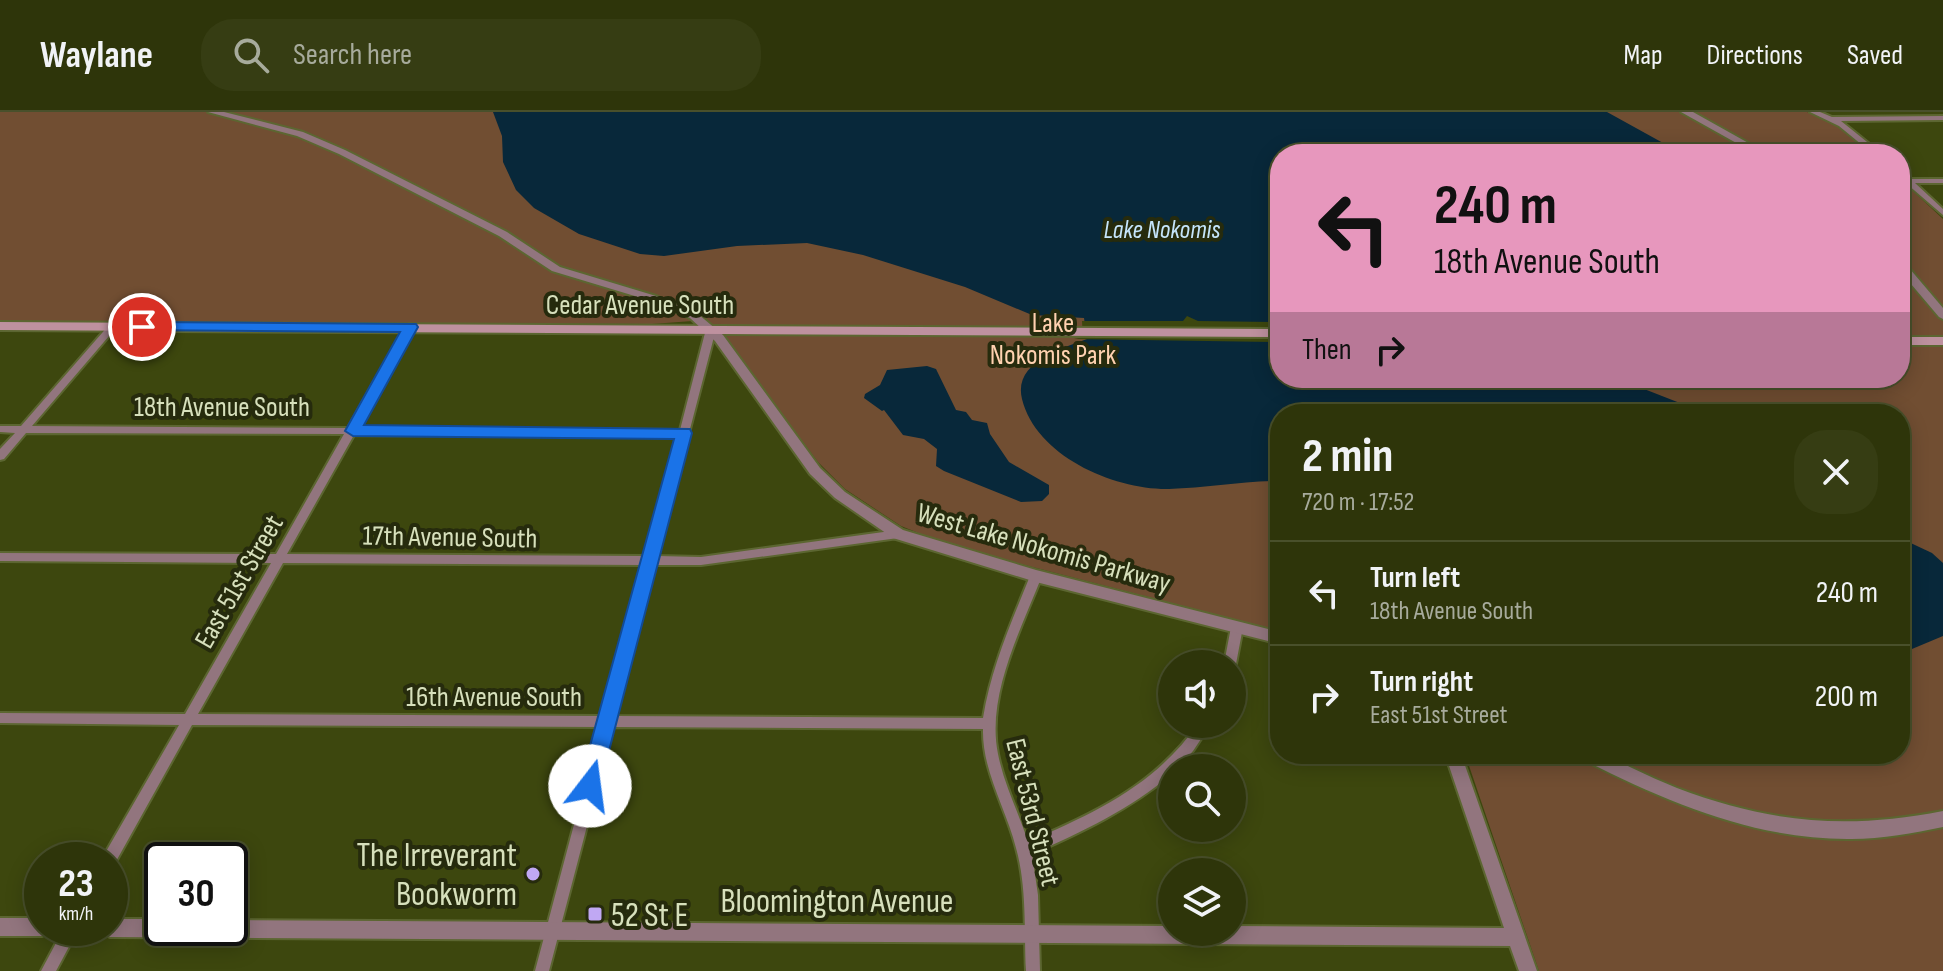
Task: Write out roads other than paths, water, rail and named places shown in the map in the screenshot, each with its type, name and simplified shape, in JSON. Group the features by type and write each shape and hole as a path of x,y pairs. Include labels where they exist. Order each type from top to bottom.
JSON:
{"main road":[{"name":"Cedar Avenue South","path":"0,326 1270,333"},
{"path":"1910,341 1943,341"}],"street":[{"name":"West Lake Nokomis Parkway","path":"213,112 300,134 342,152 503,234 556,269 668,304 711,329 815,471 840,495 898,534 1036,576 1270,635"},
{"path":"1686,112 1745,144"},
{"path":"1814,112 1833,119 1867,144"},
{"path":"1833,119 1943,118"},
{"path":"1910,181 1943,181"},
{"path":"1910,183 1943,213"},
{"path":"1910,276 1943,315"},
{"path":"0,456 112,327"},
{"name":"East 51st Street","path":"119,842 410,327"},
{"path":"542,971 711,329"},
{"name":"18th Avenue South","path":"0,429 684,433"},
{"name":"17th Avenue South","path":"0,557 701,561 898,534"},
{"name":"East 53rd Street","path":"1033,971 1032,895 1014,815 1000,786 989,724 999,675 1036,576"},
{"path":"1233,650 1237,627"},
{"name":"16th Avenue South","path":"0,718 989,724"},
{"path":"1024,851 1144,791 1188,751 1196,738"},
{"path":"1456,764 1528,971"},
{"path":"1608,764 1656,788 1742,818 1853,832 1943,819"},
{"path":"0,927 24,927"},
{"name":"Bloomington Avenue","path":"128,928 1516,937"},
{"path":"48,971 62,946"}],"water":[{"name":"Lake Nokomis","path":"493,112 1607,112 1665,144 1270,144 1270,388 1642,388 1682,404 1270,404 1270,481 1147,488 1102,476 1060,453 1030,419 1022,399 1021,386 1032,366 1053,353 1087,339 1084,318 1032,315 965,287 863,255 807,243 737,246 664,256 640,254 579,234 534,208 516,190 503,162 502,136"},
{"path":"927,366 936,369 956,410 966,412 972,420 987,423 990,434 1009,462 1049,485 1049,494 1042,501 1021,502 944,471 936,466 937,449 924,439 903,435 884,410 864,398 865,394 880,385 887,370"},
{"path":"1910,543 1932,553 1943,563 1943,636 1910,650"}],"place":[{"name":"The Irreverant Bookworm","path":"533,874"},
{"name":"52 St E","path":"595,914"}],"park label":[{"name":"Lake Nokomis Park","path":"1053,338"}]}
